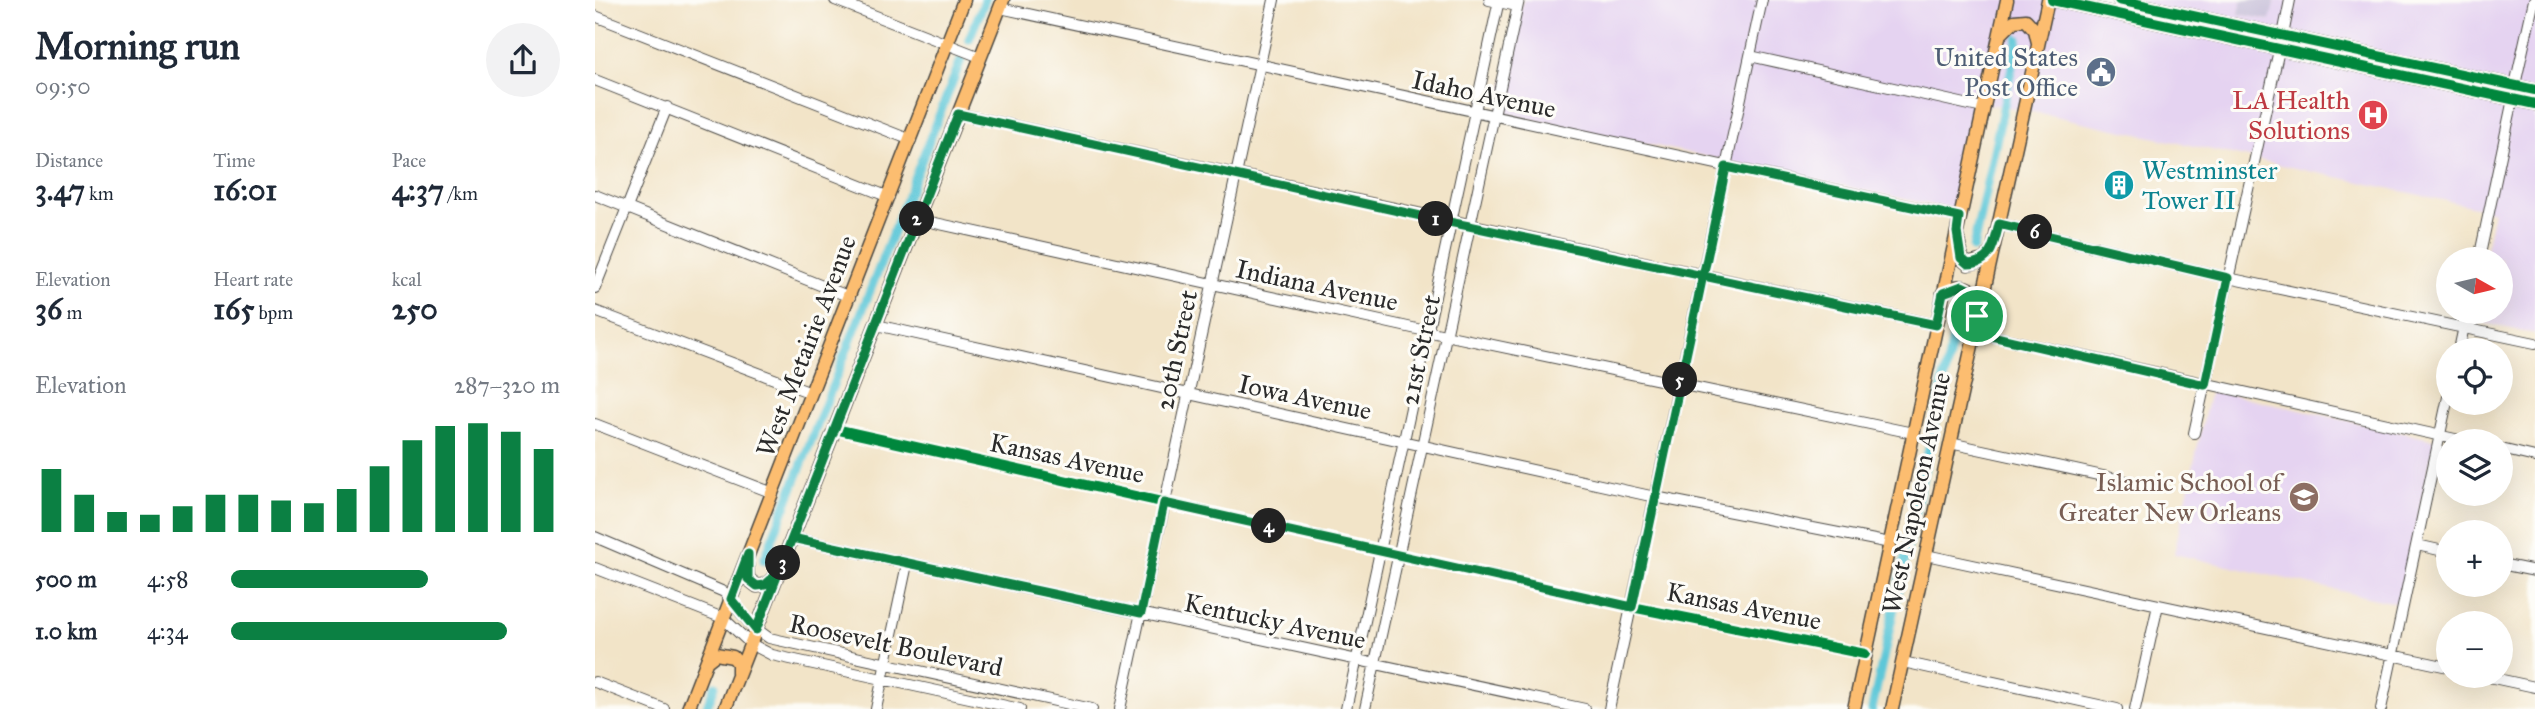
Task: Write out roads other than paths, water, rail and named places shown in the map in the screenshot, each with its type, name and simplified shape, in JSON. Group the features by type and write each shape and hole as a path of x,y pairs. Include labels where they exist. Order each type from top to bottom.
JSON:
{"main road":[{"name":"West Metairie Avenue","path":"688,709 964,0"},
{"name":"West Napoleon Avenue","path":"1854,709 2007,0"},
{"name":"West Napoleon Avenue","path":"1892,709 1977,316 2050,0"},
{"path":"2050,0 2535,104"},
{"path":"2119,0 2535,90"},
{"path":"725,709 1001,4"},
{"path":"1999,36 2014,21 2026,20 2035,30 2039,50"},
{"path":"2245,42 2283,35"},
{"path":"2279,50 2293,43 2317,47 2325,45"},
{"path":"2513,99 2523,93 2535,96"},
{"path":"1957,232 1961,258 1968,264 1985,260 1993,250"},
{"path":"1943,293 1953,287 1967,287 1974,292 1977,316"},
{"path":"748,554 746,571 752,584 765,585 779,572"},
{"path":"706,661 716,654 733,657 738,663 738,677"}],"street":[{"path":"835,0 980,57"},
{"name":"20th Street","path":"1119,709 1274,0"},
{"path":"1609,709 1762,0"},
{"path":"2283,35 2290,0"},
{"path":"2515,85 2534,0"},
{"path":"1495,1 1518,3"},
{"name":"21st Street","path":"1346,709 1474,113 1495,1"},
{"name":"21st Street","path":"1365,709 1518,3"},
{"name":"Idaho Avenue","path":"1001,4 1259,66 1959,217"},
{"path":"595,16 911,140"},
{"path":"2194,433 2279,50"},
{"path":"1750,56 1983,108"},
{"path":"595,80 889,197"},
{"path":"2482,247 2513,99"},
{"path":"595,288 667,107"},
{"path":"958,114 1936,325"},
{"path":"595,195 849,297"},
{"name":"Indiana Avenue","path":"917,219 1426,331 1913,433"},
{"path":"1999,224 2228,278 2535,343"},
{"path":"595,311 811,393"},
{"path":"2461,338 2464,324"},
{"name":"Iowa Avenue","path":"876,325 1422,443 1655,497 1890,543"},
{"path":"1974,332 2436,435"},
{"path":"595,424 773,493"},
{"name":"Kansas Avenue","path":"835,429 1632,607 1865,654"},
{"path":"1950,443 2149,486"},
{"path":"2513,452 2535,457"},
{"path":"2381,709 2436,455"},
{"name":"Roosevelt Boulevard","path":"595,537 712,586 731,599 756,630 775,640 1092,709"},
{"name":"Kentucky Avenue","path":"792,538 1585,709"},
{"path":"2417,545 2436,549"},
{"path":"1926,555 2436,664"},
{"path":"876,709 907,564"},
{"path":"2513,566 2535,571"},
{"name":"Roosevelt Boulevard","path":"595,568 723,618 751,644 772,655 1020,709"},
{"path":"2135,709 2158,605"},
{"path":"1903,662 2117,709"},
{"path":"595,682 664,709"},
{"path":"2513,682 2535,687"}],"waterway":[{"path":"969,39 985,0"},
{"path":"1973,248 2018,39"},
{"path":"764,560 961,60"},
{"path":"1872,709 1961,301"},
{"path":"706,709 715,686"}],"place":[{"name":"United States Post Office","path":"2101,72"},
{"name":"LA Health Solutions","path":"2373,115"},
{"name":"Westminster Tower II","path":"2119,185"},
{"name":"Islamic School of Greater New Orleans","path":"2304,497"}]}
